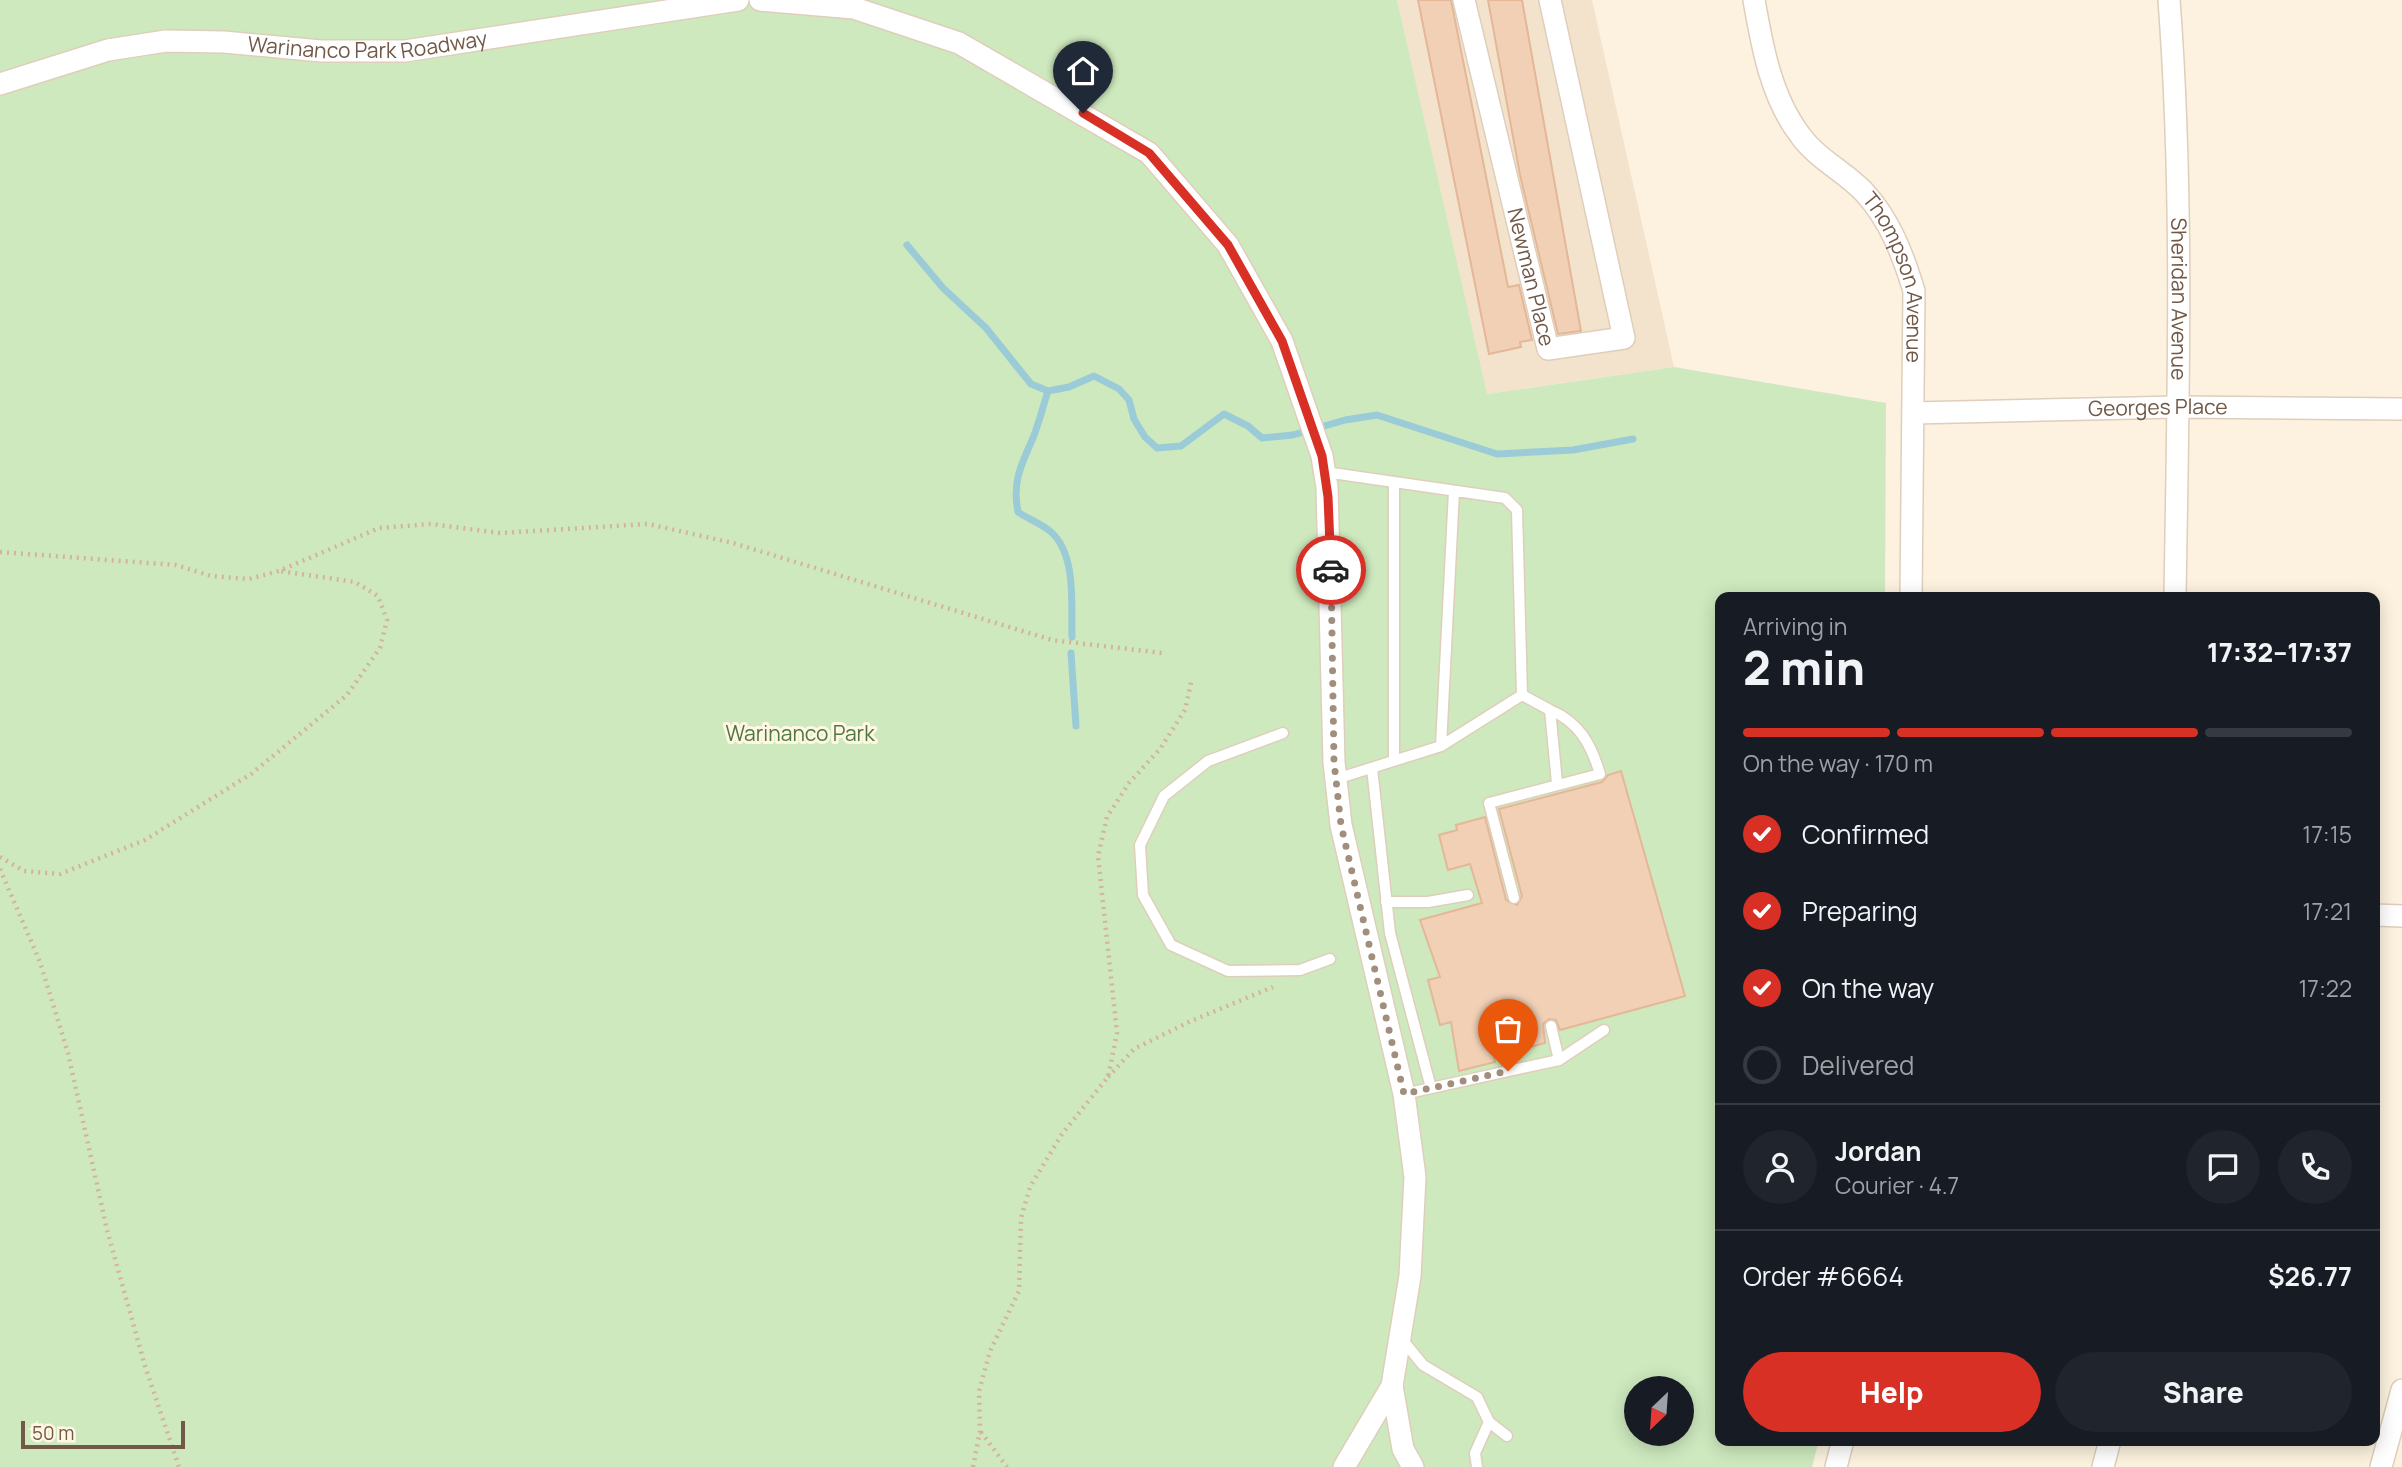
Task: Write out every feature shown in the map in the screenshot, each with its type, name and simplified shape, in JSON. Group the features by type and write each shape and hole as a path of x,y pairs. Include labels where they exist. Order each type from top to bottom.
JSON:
{"street":[{"name":"Warinanco Park Roadway","path":"0,84 108,50 166,41 224,42 321,51 405,51 738,0"},
{"path":"760,0 854,8 959,43 1149,153 1228,245 1282,341 1324,464 1331,530 1336,779 1346,852 1404,1094 1415,1177 1410,1276 1392,1387 1403,1449 1413,1467"},
{"name":"Newman Place","path":"1464,0 1548,349 1624,338 1550,0"},
{"name":"Thompson Avenue","path":"1754,0 1762,43 1782,109 1801,138 1865,192 1900,243 1914,291 1911,592"},
{"name":"Sheridan Avenue","path":"2169,0 2175,73 2178,407 2175,592"},
{"name":"Georges Place","path":"1913,413 2178,407 2402,409"},
{"path":"2380,915 2402,916"},
{"path":"1344,1467 1392,1387"},
{"path":"2381,1467 2402,1390"},
{"path":"1836,1467 1841,1446"},
{"path":"2104,1467 2109,1446"}],"lane":[{"path":"1324,464 1394,482 1506,498 1517,510 1522,695"},
{"path":"1394,482 1394,761"},
{"path":"1441,746 1454,491"},
{"path":"1336,779 1441,746 1522,695"},
{"path":"1514,898 1489,803 1557,783 1600,774 1594,754 1569,718 1522,695"},
{"path":"1550,710 1557,783"},
{"path":"1283,733 1208,761 1164,796 1140,845 1143,895 1171,946 1228,971 1300,970 1330,959"},
{"path":"1372,768 1390,933 1432,1088"},
{"path":"1386,902 1427,902 1468,895"},
{"path":"1550,1026 1559,1060"},
{"path":"1404,1094 1559,1060 1604,1030"},
{"path":"1399,1335 1423,1365 1477,1397 1489,1422 1507,1436"},
{"path":"1477,1467 1475,1453 1489,1422"}],"path":[{"path":"0,552 176,565 211,576 249,579 279,571 379,528 431,524 500,533 648,524 733,543 1052,640 1162,653"},
{"path":"0,857 24,871 60,874 145,840 250,774 347,695 380,648 387,620 378,596 355,582 279,571"},
{"path":"1108,1077 1117,1033 1098,856 1107,817 1129,783 1160,749 1185,710 1192,678"},
{"path":"0,869 44,975 68,1053 107,1230 145,1366 179,1467"},
{"path":"973,1467 980,1431 979,1391 990,1351 1019,1291 1021,1218 1030,1187 1062,1134 1134,1049 1191,1021 1261,994 1300,970"},
{"path":"980,1431 1007,1467"}],"shaded area":[{"path":"1397,0 1592,0 1674,367 1486,394"}],"green space":[{"name":"Warinanco Park","path":"0,0 1397,0 1487,394 1674,367 1886,403 1885,592 1715,592 1715,1446 1817,1446 1812,1467 0,1467"}],"building":[{"path":"1418,0 1451,0 1508,287 1519,285 1532,340 1520,342 1521,347 1489,354"},
{"path":"1488,0 1522,0 1581,331 1558,334 1520,175"},
{"path":"1621,771 1685,996 1560,1030 1556,1020 1549,1019 1543,1024 1545,1043 1494,1057 1495,1062 1459,1071 1451,1022 1440,1025 1428,980 1440,977 1420,920 1482,903 1470,864 1448,870 1439,835 1457,830 1456,825 1485,817 1506,900 1517,905 1522,896 1499,809 1602,782 1608,775"}],"waterway":[{"path":"907,245 943,288 986,328 1031,384 1048,391 1069,387 1094,376 1119,389 1129,400 1134,419 1145,437 1157,448 1181,446 1224,414 1248,426 1262,438 1293,435 1345,420 1377,415 1497,454 1573,450 1633,439"},
{"path":"1048,391 1019,474 1016,501 1018,512 1051,532 1065,554 1071,582 1072,637"},
{"path":"1071,653 1076,726"}],"way so far":[{"path":"1331,570 1334,762 1341,825 1404,1094 1508,1071"}],"route":[{"path":"1083,113 1149,153 1228,245 1282,341 1322,456 1328,487 1331,570"}]}
